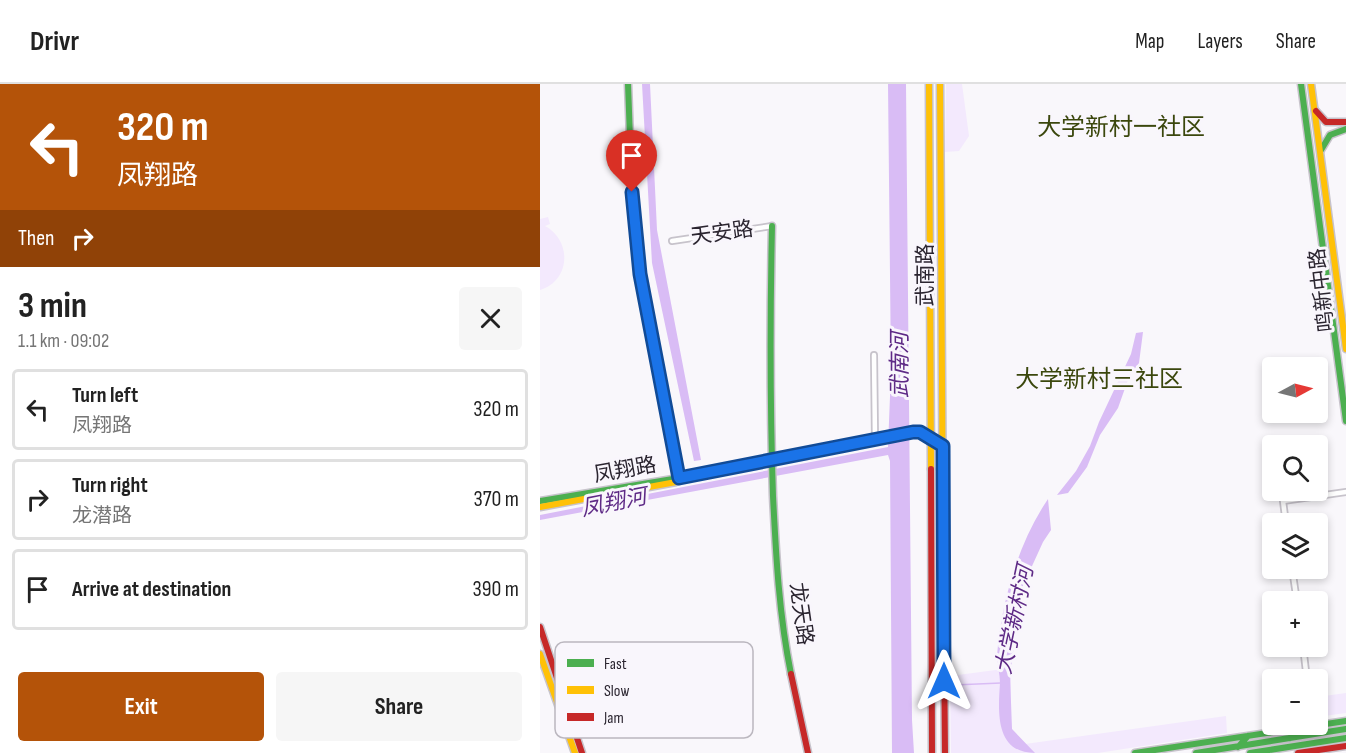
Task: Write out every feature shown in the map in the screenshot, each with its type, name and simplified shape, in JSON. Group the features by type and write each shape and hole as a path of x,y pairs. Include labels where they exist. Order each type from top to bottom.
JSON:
{"main road":[{"path":"628,84 632,192 640,274 679,480"},
{"name":"武南路","path":"929,84 932,753"},
{"name":"武南路","path":"940,84 945,753"},
{"name":"鸣新中路","path":"1301,84 1346,421"},
{"name":"鸣新中路","path":"1311,84 1346,349"},
{"path":"1315,110 1326,122 1346,123"},
{"path":"1320,151 1328,135 1337,130 1346,129"},
{"name":"龙天路","path":"772,226 770,332 773,475 781,612 808,753"},
{"name":"凤翔路","path":"540,507 881,439 920,434 943,446"},
{"name":"凤翔路","path":"540,501 679,480"},
{"path":"540,627 555,672"},
{"path":"540,654 555,698"},
{"path":"1328,723 1346,721"},
{"path":"1328,731 1346,729"},
{"path":"1135,753 1262,734"},
{"path":"1196,753 1304,735"},
{"path":"1238,747 1248,736"},
{"path":"569,738 574,753"},
{"path":"577,738 582,753"},
{"path":"1250,753 1346,738"},
{"path":"1298,753 1346,746"}],"street":[{"name":"天安路","path":"672,241 772,226"},
{"path":"874,355 881,439"},
{"path":"1284,513 1282,501 1346,492"}],"shaded area":[{"path":"946,84 962,84 969,136 959,151 945,152"},
{"path":"548,217 550,224 545,226 554,232 560,241 564,260 558,278 540,290 540,219"},
{"path":"1011,668 1012,729 1025,744 1226,716 1227,733 1098,753 951,753 950,676"},
{"path":"1346,693 1346,713 1328,715 1328,695"}],"water":[{"path":"642,84 650,84 657,230 701,460 694,461 652,263"},
{"path":"888,84 906,84 914,753 892,753 890,461 888,455 540,520 540,515 888,447 891,371"},
{"path":"1143,332 1139,363 1129,377 1118,408 1100,435 1087,467 1068,493 1057,495 1076,471 1090,446 1131,354 1136,333"},
{"path":"1048,499 1051,530 1022,588 1010,675 1012,729 1035,753 1022,751 1012,746 1002,729 997,656 1002,615 1013,574 1028,535"}],"waterway":[{"name":"大学新村河","path":"954,685 1001,683"}],"traffic: fast":[{"path":"628,84 632,192 640,274 679,481"},
{"path":"1301,84 1346,421"},
{"path":"1321,150 1330,135 1346,129"},
{"path":"772,226 773,496 781,608 791,674"},
{"path":"540,501 679,478 821,450"},
{"path":"1135,753 1346,721"},
{"path":"1196,753 1346,729"},
{"path":"1238,747 1248,736"},
{"path":"1250,753 1346,738"}],"traffic: slow":[{"path":"929,84 931,469"},
{"path":"940,84 943,530"},
{"path":"1311,84 1346,349"},
{"path":"821,450 913,432 925,435 943,446"},
{"path":"540,507 676,482"},
{"path":"540,654 555,696"},
{"path":"570,738 575,753"}],"traffic: jam":[{"path":"1316,111 1326,122 1346,122"},
{"path":"931,469 932,753"},
{"path":"943,530 945,753"},
{"path":"540,627 555,672"},
{"path":"791,674 808,753"},
{"path":"577,738 582,753"},
{"path":"1298,753 1346,746"}],"district":[{"name":"大学新村一社区","path":"1121,127"},
{"name":"大学新村三社区","path":"1099,379"}],"route":[{"path":"632,192 640,274 679,478 913,432 920,432 943,446 944,681"}],"water label":[{"name":"武南河","path":"900,365"},
{"name":"凤翔河","path":"614,503"}]}
